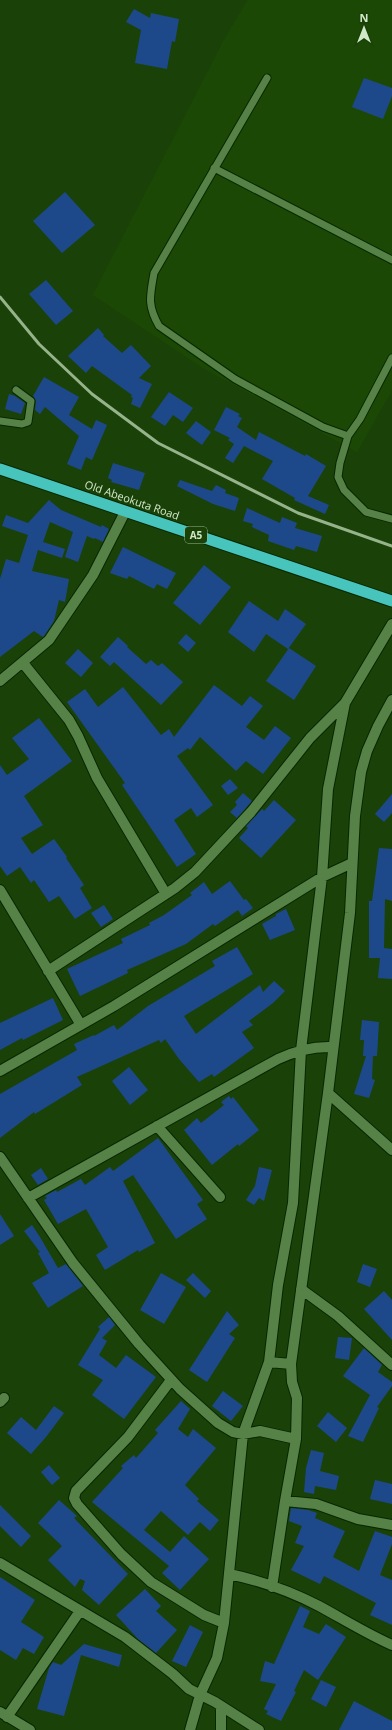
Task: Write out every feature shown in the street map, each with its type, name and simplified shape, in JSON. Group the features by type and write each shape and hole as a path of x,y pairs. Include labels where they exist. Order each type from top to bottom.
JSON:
{"highway":[{"name":"Old Abeokuta Road","path":"0,469 392,601"}],"street":[{"path":"0,681 49,640 93,575 125,512"},
{"path":"48,971 166,894 195,872 251,812 310,738 345,703 392,624"},
{"path":"23,663 69,720 97,778 166,894"},
{"path":"272,1586 296,1438 297,1398 292,1382 291,1364 328,1093 350,913 355,816 361,772 367,752 378,726 392,700"},
{"path":"192,1730 200,1695 217,1658 224,1623 243,1434 269,1362 278,1285 293,1203 301,1050 322,877 328,788 345,703"},
{"path":"0,1071 81,1025 322,877 352,863"},
{"path":"0,890 81,1025"},
{"path":"28,1198 278,1059 316,1046 333,1047"},
{"path":"328,1093 392,1150"},
{"path":"157,1126 220,1197"},
{"path":"0,1157 73,1263 139,1344 172,1380 218,1423 232,1432 243,1434 260,1431 296,1438"},
{"path":"301,1289 338,1316 392,1365"},
{"path":"269,1362 291,1364"},
{"path":"172,1380 128,1437 76,1491 74,1498 77,1504 120,1554 151,1582 204,1615 224,1623"},
{"path":"285,1501 316,1504 358,1519 392,1525"},
{"path":"0,1563 125,1637 190,1689 221,1706 259,1730"},
{"path":"228,1574 245,1577 272,1586 317,1605 392,1646"},
{"path":"30,1730 4,1714 80,1611"},
{"path":"221,1706 221,1730"}],"lane":[{"path":"267,78 154,273 150,297 152,314 159,326 235,379 323,427 348,436"},
{"path":"214,168 392,260"},
{"path":"392,358 360,419 348,436 340,463 338,477 344,490 366,512 392,519"},
{"path":"0,421 22,424 28,422 31,401 16,390"}],"shaded area":[{"path":"248,0 392,0 392,390 357,452 203,368 93,295 226,36"}],"building":[{"path":"134,9 150,18 151,13 179,19 175,42 172,41 167,69 135,63 141,30 126,22"},
{"path":"364,78 392,88 392,96 383,119 352,107"},
{"path":"65,192 95,225 62,253 33,221"},
{"path":"46,280 73,311 56,325 29,294"},
{"path":"98,328 104,335 103,336 122,353 131,345 151,366 139,378 152,384 140,408 131,404 133,398 131,397 132,395 92,366 86,373 68,356"},
{"path":"44,377 79,397 69,415 92,429 96,420 107,425 92,460 86,457 81,470 67,464 79,436 45,407 40,414 35,410 36,401 33,396"},
{"path":"169,392 193,408 183,422 173,415 165,426 151,417"},
{"path":"9,394 25,403 21,414 5,409"},
{"path":"226,407 240,414 238,416 242,418 237,427 256,440 259,432 305,456 306,454 326,466 308,496 329,505 325,514 294,500 295,498 262,479 273,461 244,446 233,463 225,458 234,444 228,440 230,438 214,430"},
{"path":"196,421 211,432 202,445 186,433"},
{"path":"113,463 145,473 139,490 111,482 112,480 108,478"},
{"path":"180,480 212,491 216,485 226,490 225,493 239,498 235,511 213,504 177,486"},
{"path":"49,500 61,510 109,529 103,542 87,536 78,562 65,557 73,532 50,522 43,542 65,549 62,558 38,550 32,571 69,579 65,602 59,600 54,621 43,637 34,631 0,657 0,579 6,559 19,563 28,535 2,526 6,515 28,523"},
{"path":"247,508 280,523 282,517 297,523 295,528 322,536 317,552 296,546 294,550 268,541 269,535 252,527 253,524 243,521"},
{"path":"123,547 176,573 167,589 157,584 154,589 129,576 127,579 110,573"},
{"path":"204,565 231,587 200,625 173,603"},
{"path":"249,601 278,621 285,609 306,624 288,649 266,634 254,652 228,632"},
{"path":"186,634 196,643 188,652 178,643"},
{"path":"118,637 146,664 151,660 158,666 162,663 183,682 161,705 114,662 110,666 100,657"},
{"path":"289,648 316,666 294,700 266,681"},
{"path":"78,649 93,663 81,677 65,663"},
{"path":"214,685 242,706 250,696 263,706 246,727 264,740 275,726 291,738 263,774 246,761 236,771 200,737 190,750 188,748 177,756 213,805 197,817 191,808 174,820 196,854 177,867 122,785 125,783 67,702 85,689 98,707 123,687 161,735 169,729 174,737"},
{"path":"39,718 72,761 24,796 43,825 21,838 32,854 54,839 67,857 66,858 84,885 80,888 92,908 75,919 59,896 49,902 34,880 31,883 20,867 7,876 0,866 0,765 7,775 29,759 12,738"},
{"path":"230,779 238,788 228,795 221,786"},
{"path":"243,793 252,801 237,818 230,812 237,805 235,802"},
{"path":"392,794 392,813 384,822 375,814"},
{"path":"274,800 296,820 261,858 239,838 248,828 246,826 262,809 264,811"},
{"path":"379,848 392,849 392,901 385,899 384,948 392,949 392,979 378,978 380,958 369,958 369,901 372,901"},
{"path":"230,881 244,900 246,899 253,908 242,916 238,910 215,926 213,924 186,944 127,970 128,973 80,996 67,969 123,943 121,939 150,925 149,923 164,915 192,895 190,893 204,882 212,894"},
{"path":"104,905 113,919 101,927 91,913"},
{"path":"286,909 295,930 270,940 262,924"},
{"path":"237,947 253,974 184,1016 196,1034 260,985 263,992 274,981 285,991 273,1003 249,1021 253,1025 242,1032 254,1048 214,1077 212,1074 199,1082 179,1059 165,1039 161,1043 159,1040 77,1077 82,1085 35,1114 34,1112 0,1138 0,1094 77,1050 74,1044 94,1036 114,1025 117,1030 148,1006 215,966 212,961"},
{"path":"53,998 63,1020 23,1040 22,1038 0,1050 0,1023"},
{"path":"362,1020 379,1022 377,1056 373,1056 372,1079 375,1080 369,1098 354,1094 366,1056 363,1056 364,1040 360,1040"},
{"path":"129,1067 148,1090 130,1105 112,1081"},
{"path":"229,1096 231,1099 233,1097 259,1130 239,1146 238,1144 212,1165 184,1130 197,1118 201,1123 224,1105 221,1102"},
{"path":"158,1138 203,1200 197,1204 207,1219 176,1239 133,1175 123,1181 155,1243 139,1252 138,1250 105,1270 96,1255 108,1247 86,1209 58,1224 44,1200 47,1198 45,1196 56,1190 57,1192 81,1179 85,1185 110,1167 113,1171"},
{"path":"259,1167 272,1170 264,1201 259,1198 254,1205 246,1200 255,1186"},
{"path":"41,1168 48,1179 38,1185 31,1175"},
{"path":"0,1214 14,1236 0,1245"},
{"path":"32,1225 58,1268 66,1264 83,1286 48,1308 32,1283 49,1273 38,1253 40,1252 24,1231"},
{"path":"363,1264 377,1269 370,1287 357,1282"},
{"path":"161,1273 186,1287 164,1324 140,1310"},
{"path":"193,1273 211,1291 205,1298 186,1280"},
{"path":"384,1291 392,1300 392,1340 364,1309"},
{"path":"227,1311 239,1325 229,1334 235,1338 207,1382 189,1370"},
{"path":"109,1317 115,1325 102,1338 107,1341 99,1355 116,1368 126,1355 156,1377 124,1419 92,1395 103,1380 78,1365 100,1329 98,1327"},
{"path":"338,1337 352,1338 349,1360 335,1358"},
{"path":"364,1348 382,1365 378,1372 392,1382 392,1386 377,1407 379,1408 363,1442 348,1436 370,1395 343,1376"},
{"path":"223,1391 243,1406 231,1421 212,1406"},
{"path":"181,1401 190,1409 178,1429 188,1437 193,1429 216,1448 185,1485 199,1499 197,1501 219,1520 210,1531 200,1522 188,1535 161,1511 144,1530 170,1552 184,1536 209,1559 180,1590 162,1573 169,1566 92,1502 123,1468 121,1466 134,1455 136,1458 158,1433 155,1430"},
{"path":"54,1406 64,1413 31,1454 7,1433 21,1417 36,1430"},
{"path":"328,1412 347,1428 336,1442 317,1426"},
{"path":"311,1450 324,1453 320,1471 339,1476 336,1490 315,1486 314,1494 304,1492 306,1468"},
{"path":"49,1465 60,1478 52,1485 41,1472"},
{"path":"375,1480 392,1484 392,1504 370,1499"},
{"path":"59,1500 77,1516 74,1518 128,1574 99,1605 82,1590 85,1581 80,1579 75,1587 48,1560 62,1546 38,1523"},
{"path":"0,1505 31,1536 21,1547 0,1526"},
{"path":"291,1508 308,1510 317,1513 315,1518 345,1531 333,1557 359,1571 375,1531 392,1537 392,1544 380,1575 392,1580 392,1625 370,1615 376,1603 324,1576 320,1584 291,1570 304,1546 295,1543 302,1526 289,1521"},
{"path":"0,1577 35,1600 21,1622 44,1637 34,1654 23,1648 16,1660 0,1650"},
{"path":"145,1589 161,1606 156,1611 177,1630 156,1653 138,1639 116,1615"},
{"path":"300,1606 310,1611 303,1627 319,1634 326,1624 346,1637 318,1680 304,1670 294,1691 296,1692 281,1721 266,1714 268,1711 264,1709 276,1684 260,1681 265,1661 274,1664"},
{"path":"190,1625 203,1632 186,1667 172,1661"},
{"path":"84,1644 122,1655 119,1667 81,1655 64,1716 37,1709 49,1668 53,1662 61,1665"},
{"path":"321,1680 336,1687 326,1707 311,1699"},
{"path":"354,1701 392,1721 392,1730 339,1730"}],"railway":[{"path":"0,297 39,344 92,394 158,443 298,513 392,546"}]}
